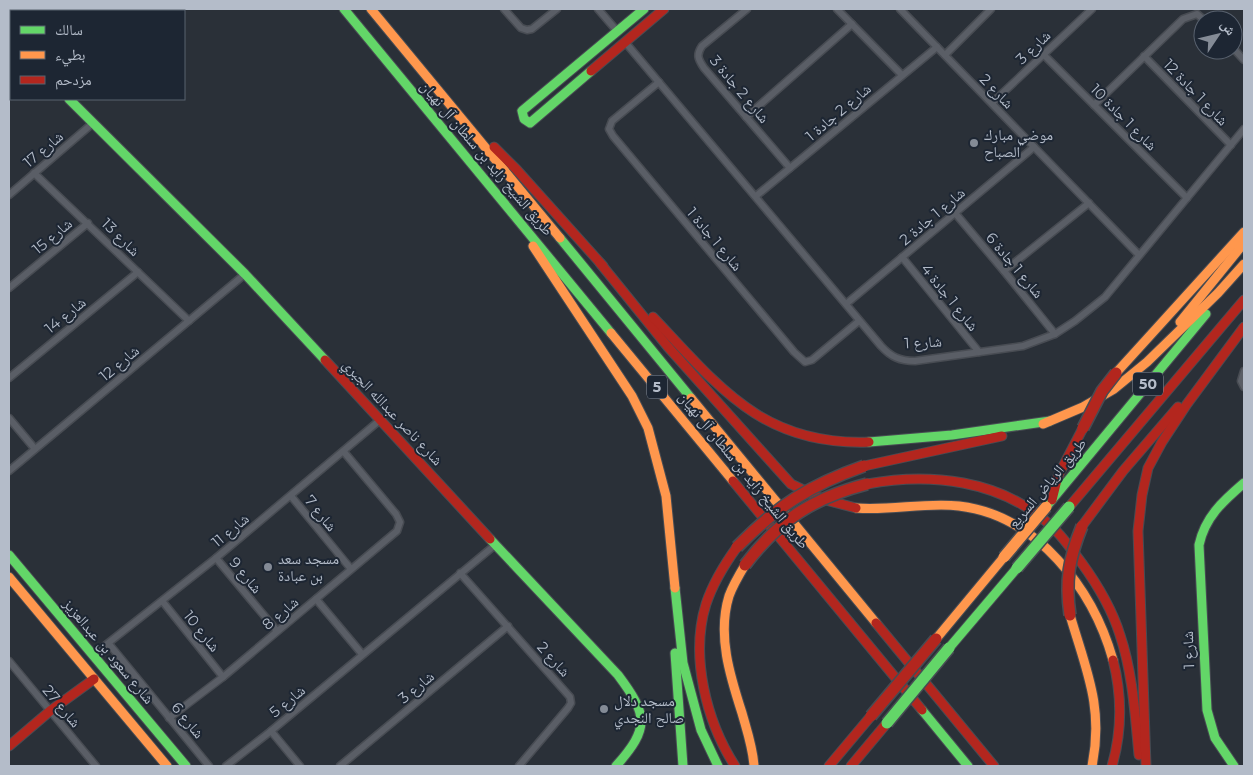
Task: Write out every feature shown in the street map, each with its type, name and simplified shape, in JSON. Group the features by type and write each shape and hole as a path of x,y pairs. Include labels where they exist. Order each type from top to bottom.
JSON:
{"main road":[{"name":"طريق الشيخ زايد بن سلطان آل نهيان","path":"344,9 968,766"},
{"name":"طريق الشيخ زايد بن سلطان آل نهيان","path":"371,9 994,766"},
{"path":"644,9 522,111 524,119 530,123 664,9"},
{"name":"شارع ناصر عبدالله الجبري","path":"70,100 245,274 494,545 618,675 636,698 641,722 638,739 616,766"},
{"path":"458,113 516,169 600,262 721,388 746,409 769,423 796,434 852,444 1001,430 1050,421"},
{"path":"503,201 632,396 648,428 666,496 683,663 701,730 718,766"},
{"path":"1049,504 1058,476 1102,391 1116,373 1244,232"},
{"path":"1147,362 1244,243"},
{"path":"600,262 668,347 791,484 810,496 841,506 877,509 946,504 990,512 1012,522 1035,538 1054,556 1080,588 1095,613 1115,671 1119,698 1120,727 1112,766"},
{"path":"735,766 719,736 708,703 700,672 700,645 703,619 711,589 723,566 758,524 788,500 807,488 835,475 864,466 1013,434 1083,407 1114,389 1147,362 1244,265"},
{"name":"طريق الرياض السريع","path":"829,766 1049,504 1244,265"},
{"name":"50","path":"851,766 1244,300"},
{"path":"1146,766 1138,531 1142,496 1148,468 1162,442 1187,404 1244,327"},
{"path":"1092,766 1098,731 1096,704 1070,615 1066,592 1067,569 1082,526 1088,516 1123,471 1222,356"},
{"path":"754,766 748,732 728,667 724,635 730,596 744,566 765,539 790,516 819,499 850,487 887,478 904,477 936,478 1000,494 1025,506 1045,520 1068,545 1108,604 1120,634 1129,666 1134,697 1140,766"},
{"name":"شارع 1","path":"1234,766 1215,738 1206,710 1199,545 1203,527 1211,514 1244,483"},
{"path":"666,496 671,608 683,766"},
{"name":"شارع سعود بن عبدالعزيز","path":"9,555 186,766"},
{"name":"شارع سعود بن عبدالعزيز","path":"9,577 167,766"},
{"path":"9,746 50,711 94,679"}],"street":[{"path":"504,9 521,28 527,30 532,29 557,9"},
{"path":"598,9 617,31"},
{"name":"شارع 2 جادة 3","path":"747,9 702,46 697,53 697,57 704,68 790,168"},
{"path":"837,9 902,76"},
{"name":"شارع 2","path":"900,9 1139,255"},
{"path":"945,55 991,9"},
{"name":"شارع 3","path":"992,103 1092,9"},
{"path":"1094,105 1183,19 1193,15"},
{"path":"746,117 852,24"},
{"name":"شارع 1","path":"625,42 884,350 893,357 903,360 915,361 1023,346 1054,334 1076,321 1098,304 1244,129"},
{"name":"شارع 2 جادة 1","path":"756,196 937,47"},
{"name":"شارع 1 جادة 10","path":"1044,54 1187,198"},
{"name":"شارع 1 جادة 12","path":"1144,56 1230,146"},
{"name":"شارع 1 جادة 1","path":"659,82 612,121 609,128 613,136 794,352 805,362 812,360 859,321"},
{"name":"شارع 17","path":"9,194 93,123"},
{"name":"شارع 1 جادة 2","path":"846,304 1034,147"},
{"name":"شارع 13","path":"34,173 189,321"},
{"path":"1004,271 1089,203"},
{"name":"شارع 1 جادة 6","path":"955,213 1054,334"},
{"name":"شارع 15","path":"9,288 88,223"},
{"name":"شارع 1 جادة 4","path":"902,257 980,352"},
{"name":"شارع 14","path":"9,378 138,272"},
{"name":"شارع 12","path":"9,471 245,274"},
{"path":"1244,371 1241,381 1244,387"},
{"path":"9,418 35,449"},
{"name":"شارع 11","path":"94,655 216,558 380,420"},
{"name":"شارع 8","path":"169,718 222,677 397,531 400,522 396,514 344,452"},
{"name":"شارع 7","path":"291,496 351,569"},
{"name":"شارع 5","path":"226,766 271,731 494,545"},
{"name":"شارع 9","path":"216,558 277,631"},
{"name":"شارع 2","path":"460,573 568,692 571,700 568,708 519,766"},
{"path":"316,599 362,654"},
{"name":"شارع 10","path":"162,602 222,677"},
{"name":"شارع 3","path":"340,766 508,626"},
{"name":"شارع 6","path":"109,644 209,766"},
{"name":"شارع 27","path":"9,661 96,766"},
{"path":"271,731 300,766"}],"traffic: fast":[{"path":"344,9 611,333"},
{"path":"591,71 530,123 524,119 522,111 644,9"},
{"path":"70,100 245,274 325,360"},
{"path":"560,238 691,398"},
{"path":"1046,507 1206,314"},
{"path":"869,442 952,435 1050,421"},
{"path":"1234,766 1215,738 1207,710 1199,545 1210,518 1222,503 1244,483"},
{"path":"1017,568 1069,507"},
{"path":"490,539 618,675 635,701 640,711 639,731 635,741 616,766"},
{"path":"9,555 186,766"},
{"path":"949,648 1017,568"},
{"path":"675,588 683,663 701,730 718,766"},
{"path":"887,723 949,648"},
{"path":"675,653 683,766"},
{"path":"922,710 968,766"}],"traffic: slow":[{"path":"371,9 560,238"},
{"path":"1116,373 1244,232"},
{"path":"1180,322 1244,243"},
{"path":"533,246 632,396 648,428 666,496 675,588"},
{"path":"1043,424 1083,407 1114,389 1147,362 1218,293 1244,264"},
{"path":"611,333 733,481"},
{"path":"691,398 876,623"},
{"path":"856,508 869,509 933,505 959,506 987,512 1013,524 1037,540 1058,560 1076,582 1104,633 1113,660"},
{"path":"1004,557 1046,507"},
{"path":"936,639 1004,557"},
{"path":"745,565 729,596 724,626 729,670 750,740 754,766"},
{"path":"9,577 167,766"},
{"path":"1070,615 1092,689 1095,707 1095,745 1092,766"}],"traffic: jam":[{"path":"591,71 664,9"},
{"path":"494,147 603,266"},
{"path":"600,263 668,347 791,484 822,499 856,508"},
{"path":"1069,507 1244,300"},
{"path":"653,317 722,388 746,407 771,423 800,434 832,441 869,442"},
{"path":"1146,766 1138,531 1142,495 1148,468 1162,442 1187,404 1244,327"},
{"path":"325,360 490,539"},
{"path":"1083,428 1102,391 1116,373"},
{"path":"1082,526 1123,471 1178,407"},
{"path":"1052,500 1058,476 1083,428"},
{"path":"864,466 1002,436"},
{"path":"737,547 766,520 795,498 827,481 864,466"},
{"path":"867,484 915,479 963,483 1009,498 1030,509 1054,528 1093,579 1117,625 1131,680 1139,755"},
{"path":"733,481 922,710"},
{"path":"745,565 771,535 799,513 830,496 867,484"},
{"path":"1070,615 1069,570 1082,526"},
{"path":"735,766 716,729 709,709 700,666 700,645 701,624 709,596 719,574 737,547"},
{"path":"876,623 994,766"},
{"path":"871,716 936,639"},
{"path":"1112,766 1118,740 1120,713 1118,686 1113,660"},
{"path":"9,746 50,711 94,679"},
{"path":"829,766 871,716"},
{"path":"851,766 887,723"}],"place":[{"name":"موضي مبارك الصباح","path":"974,143"},
{"name":"مسجد سعد بن عبادة","path":"268,567"},
{"name":"مسجد دلال صالح النجدي","path":"604,709"}]}
